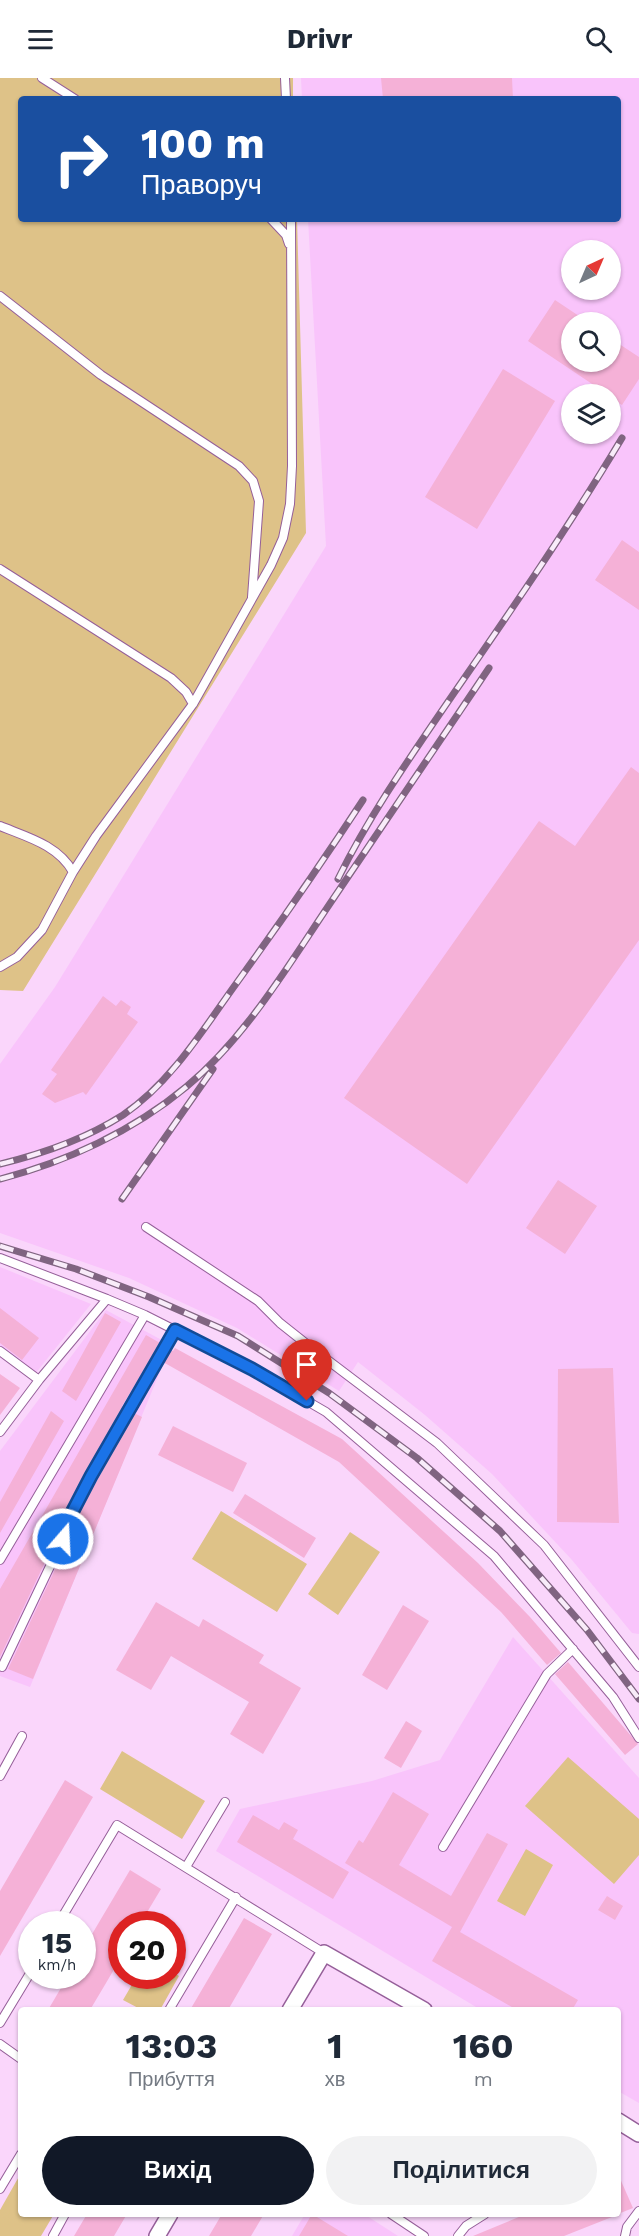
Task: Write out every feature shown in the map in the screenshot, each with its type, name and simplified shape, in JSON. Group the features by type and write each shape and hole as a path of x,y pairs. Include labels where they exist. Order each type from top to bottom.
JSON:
{"street":[{"path":"292,2007 324,1953 419,2007"},
{"path":"621,2123 639,2134"},
{"path":"157,2236 168,2217"}],"lane":[{"path":"42,78 70,96"},
{"path":"285,78 286,96"},
{"path":"274,222 286,235 292,250"},
{"path":"0,967 17,957 42,930 73,872 96,836 194,704 252,602 283,538 290,504 292,466 291,222"},
{"path":"0,296 101,375 239,466 253,481 259,501 252,602"},
{"path":"0,569 171,678 186,692 194,704"},
{"path":"0,826 57,852 68,862 73,872"},
{"path":"146,1227 258,1301 280,1323 437,1443 544,1545 639,1667"},
{"path":"0,1258 145,1315 252,1369 326,1412 494,1556 613,1696 639,1738"},
{"path":"0,1432 39,1380 107,1299"},
{"path":"0,1560 145,1315"},
{"path":"2,1667 63,1539 64,1528 91,1476 175,1330"},
{"path":"0,1351 39,1380"},
{"path":"443,1847 547,1674 573,1649"},
{"path":"0,1776 22,1736"},
{"path":"186,1867 225,1802"},
{"path":"66,1911 117,1825 324,1953"},
{"path":"171,2007 236,1897"},
{"path":"0,2023 21,1989"},
{"path":"0,2044 18,2057"},
{"path":"0,2189 18,2159"},
{"path":"626,2236 627,2227 639,2211"},
{"path":"52,2236 63,2217"},
{"path":"396,2217 424,2236"},
{"path":"458,2236 466,2226 480,2217"}],"shaded area":[{"path":"0,78 293,78 293,96 18,96 18,222 297,222 306,533 23,991 0,990"},
{"path":"301,78 639,78 639,1634 632,1633 572,1560 492,1474 425,1415 358,1362 339,1391 237,1328 129,1278 0,1233 0,1064 55,987 326,546 308,222 621,222 621,96 302,96"},
{"path":"0,1267 91,1304 35,1374 0,1347"},
{"path":"106,1310 171,1345 30,1687 0,1676 0,1451"},
{"path":"221,1511 307,1564 277,1612 192,1559"},
{"path":"350,1532 380,1552 338,1615 308,1594"},
{"path":"513,1637 639,1778 639,2103 621,2093 621,2007 476,2007 216,1851 240,1809 372,1781 440,1760"},
{"path":"122,1751 205,1801 182,1839 100,1789"},
{"path":"568,1757 639,1819 639,1855 614,1884 525,1806"},
{"path":"526,1849 553,1865 525,1916 497,1901"},
{"path":"129,1989 172,1989 162,2007 136,2007 123,2000"},
{"path":"18,2178 18,2217 52,2217 41,2236 0,2236 0,2210"},
{"path":"303,2217 369,2217 398,2236 292,2236"}],"building":[{"path":"381,78 512,78 513,96 383,96"},
{"path":"555,300 573,312 561,312 561,363 528,341"},
{"path":"621,345 639,357 639,379 622,405 621,384 592,384 574,372 621,372"},
{"path":"503,369 555,401 477,529 425,497"},
{"path":"622,540 639,552 639,610 595,580"},
{"path":"631,767 639,773 639,940 467,1184 344,1098 539,821 575,846"},
{"path":"103,996 116,1006 121,1000 131,1007 127,1014 138,1022 86,1095 83,1092 55,1103 42,1094 57,1074 51,1070"},
{"path":"558,1180 597,1206 565,1254 526,1228"},
{"path":"0,1308 39,1338 22,1360 0,1343"},
{"path":"105,1313 121,1322 76,1401 62,1391"},
{"path":"146,1335 160,1343 122,1406 124,1407 59,1525 57,1537 0,1657 0,1589"},
{"path":"175,1348 342,1439 478,1563 561,1653 547,1665 501,1612 339,1462 163,1362"},
{"path":"613,1368 619,1523 557,1522 558,1369"},
{"path":"0,1374 20,1388 0,1415"},
{"path":"51,1411 64,1421 0,1533 0,1502"},
{"path":"134,1413 142,1417 33,1679 8,1669 68,1542 70,1530"},
{"path":"173,1426 247,1463 233,1492 158,1455"},
{"path":"245,1494 316,1538 304,1558 233,1513"},
{"path":"156,1602 199,1627 203,1619 264,1655 259,1663 301,1688 263,1754 230,1734 249,1702 171,1656 151,1690 116,1670"},
{"path":"403,1605 429,1621 387,1690 362,1675"},
{"path":"568,1662 638,1744 625,1755 555,1674"},
{"path":"406,1721 422,1731 401,1768 384,1758"},
{"path":"65,1780 93,1797 26,1911 18,1911 18,1925 0,1956 0,1891"},
{"path":"393,1792 429,1814 399,1865 451,1896 487,1833 508,1844 460,1932 578,2000 574,2007 512,2007 432,1961 452,1927 345,1863 359,1840 363,1843"},
{"path":"253,1815 279,1830 284,1822 298,1830 293,1839 349,1872 333,1899 237,1842"},
{"path":"130,1870 161,1889 148,1911 108,1911 108,1980 92,2007 50,2007 60,1989 96,1989 96,1927"},
{"path":"607,1896 623,1906 615,1920 598,1910"},
{"path":"244,1918 272,1934 230,2007 192,2007"},
{"path":"621,2181 633,2208 621,2213"},
{"path":"85,2217 125,2217 114,2236 74,2236"},
{"path":"220,2217 262,2217 251,2236 209,2236"},
{"path":"310,2217 317,2217 348,2236 299,2236"},
{"path":"519,2217 612,2217 564,2236 473,2236"}],"railway":[{"path":"338,879 393,784 540,567 622,438"},
{"path":"0,1179 49,1164 121,1131 165,1103 207,1068 264,1002 489,668"},
{"path":"0,1164 48,1150 109,1123 140,1102 170,1073 299,895 363,800"},
{"path":"122,1199 213,1069"},
{"path":"0,1246 76,1269 149,1297 238,1336 329,1393 417,1458 500,1531 587,1630 639,1699"}],"route":[{"path":"63,1539 64,1528 91,1476 175,1330 252,1369 307,1401"}]}
